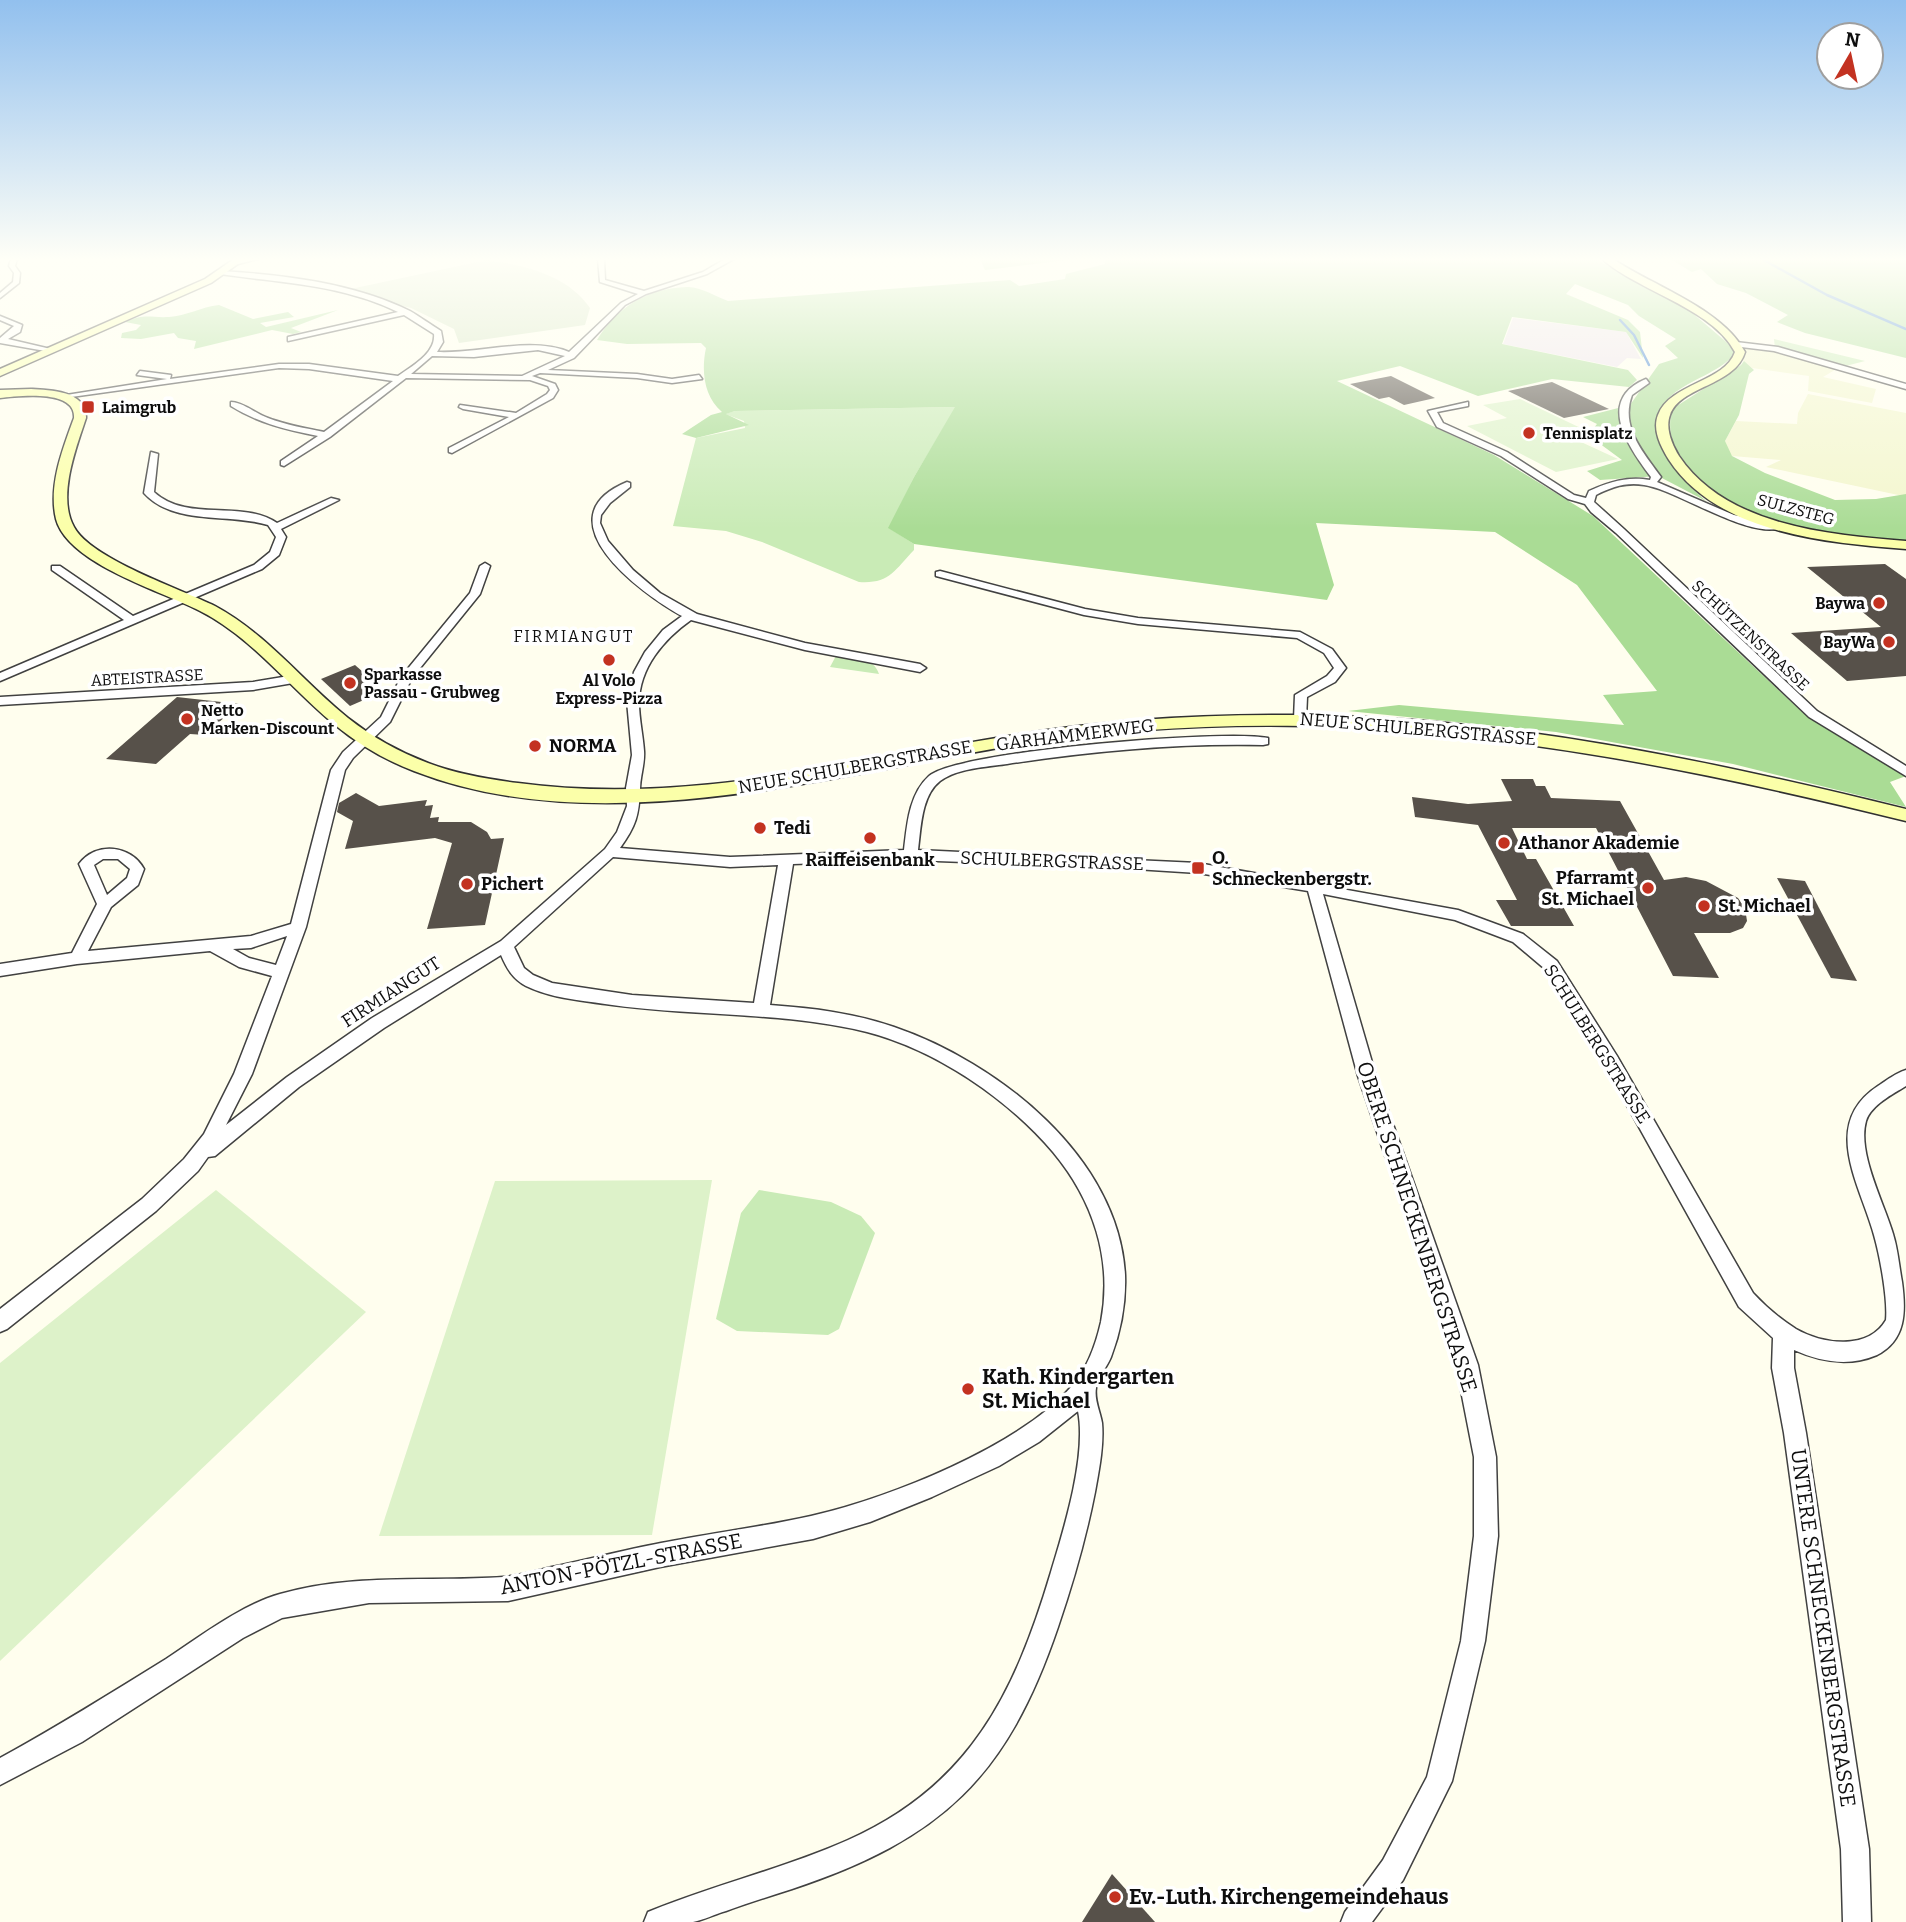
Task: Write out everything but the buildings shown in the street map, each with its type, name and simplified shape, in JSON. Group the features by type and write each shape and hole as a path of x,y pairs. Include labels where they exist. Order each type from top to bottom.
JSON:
{"street":[{"path":"44,349 51,350"},
{"path":"0,373 54,349"},
{"path":"284,463 327,435 434,349"},
{"path":"430,354 465,355 532,349"},
{"path":"545,349 570,356"},
{"path":"517,378 541,372 570,356 577,349"},
{"name":"SULZSTEG","path":"1737,349 1739,358 1731,367 1670,404 1663,415 1663,435 1674,460 1692,480 1731,506 1779,526 1850,540 1906,545"},
{"path":"1773,349 1906,387"},
{"path":"0,394 64,396 295,365 402,377 517,378 543,380 551,384 554,390 551,396 539,404 452,450"},
{"path":"541,372 637,376 672,382 699,377"},
{"path":"140,373 194,379"},
{"path":"1646,381 1628,394 1622,415 1632,442 1656,477 1653,482"},
{"path":"64,396 75,401 80,412 62,489 60,513 70,534 94,553 190,598 243,632 344,724 366,740 422,767 481,784 563,795 634,796"},
{"path":"234,404 244,411 289,428 327,435"},
{"name":"SCHÜTZENSTRASSE","path":"1465,404 1432,411 1434,418 1440,425 1504,454 1571,497 1589,502 1594,510 1620,531 1782,687 1835,729 1906,772"},
{"path":"463,407 514,415"},
{"path":"0,677 190,598 266,562 280,545 281,537 276,527 265,519 183,510 158,504 149,493 154,454"},
{"path":"1589,502 1591,492 1601,487 1631,481 1653,482 1730,517 1759,525 1779,526"},
{"path":"627,485 595,513 593,522 597,531 635,579 655,597 690,616 761,636 920,668"},
{"path":"276,527 334,500"},
{"path":"366,740 386,719 407,677 474,594 485,566"},
{"path":"56,568 133,621"},
{"path":"940,574 1084,612 1138,621 1300,635 1328,650 1340,668 1331,679 1301,695 1300,719"},
{"path":"610,852 632,816 638,755 633,701 640,672 667,632 690,616"},
{"name":"ABTEISTRASSE","path":"0,701 253,686 295,679"},
{"name":"NEUE SCHULBERGSTRASSE","path":"634,796 704,793 779,783 1013,740 1094,729 1228,720 1300,719 1478,730 1570,742 1711,768 1906,815"},
{"name":"GARHAMMERWEG","path":"910,855 922,794 936,777 959,769 1025,757 1133,743 1210,739 1263,741"},
{"name":"FIRMIANGUT","path":"191,1165 210,1140 243,1074 298,927 338,769 348,755 366,740"},
{"name":"FIRMIANGUT","path":"0,1322 149,1205 191,1165 293,1082 357,1037 506,945 610,852"},
{"name":"SCHULBERGSTRASSE","path":"610,852 682,859 786,861 910,855 1198,868 1458,915 1518,938 1550,965 1611,1062 1746,1300 1767,1323 1784,1335 1804,1344 1844,1352 1866,1350 1884,1340 1896,1321 1885,1240 1858,1153 1856,1128 1860,1114 1868,1102 1906,1077"},
{"path":"761,1009 778,921 786,861"},
{"name":"OBERE SCHNECKENBERGSTRASSE","path":"1314,887 1367,1076 1467,1365 1485,1457 1486,1536 1473,1641 1439,1781 1393,1870 1355,1922"},
{"path":"77,958 105,904"},
{"path":"0,971 77,958 251,942 298,927"},
{"path":"506,945 511,966 526,978 544,986 608,999 656,1005 761,1009 836,1018 906,1038 944,1056 992,1086 1050,1133 1074,1164 1100,1206 1114,1266 1115,1301 1111,1323 1102,1354 1084,1389 1091,1428 1070,1548 1021,1694 999,1735 964,1777 928,1810 882,1838 824,1864 658,1922"},
{"path":"215,947 245,963 281,972"},
{"name":"UNTERE SCHNECKENBERGSTRASSE","path":"1784,1335 1783,1368 1795,1433 1856,1849 1857,1922"},
{"name":"ANTON-PÖTZL-STRASSE","path":"0,1772 72,1733 234,1629 280,1606 369,1591 508,1589 660,1555 813,1527 913,1493 991,1458 1061,1412 1084,1389"}],"shaded area":[{"path":"1526,349 1635,349 1641,359 1627,358 1617,367"}],"green space":[{"path":"706,349 1525,349 1628,370 1637,380 1629,387 1552,379 1478,396 1400,366 1337,381 1494,455 1593,516 1803,713 1906,776 1890,782 1906,807 1733,764 1556,732 1348,711 1399,705 1624,725 1603,695 1657,691 1577,585 1495,532 1316,523 1334,585 1327,600 914,544 888,528 955,407 735,411 726,414 749,425 696,438 682,434 711,415 722,412 711,399 705,383"},
{"path":"1668,349 1732,349 1735,354 1721,366 1672,395 1661,409 1656,423 1657,438 1663,452 1683,479 1706,501 1658,476 1600,480 1587,471 1622,460 1588,435 1597,424 1583,417 1630,405 1659,364 1678,358"},
{"path":"1737,349 1775,349 1838,368 1823,377 1876,389 1872,403 1808,391 1809,376 1752,368 1739,358"},
{"path":"1775,349 1814,349 1865,361 1838,368"},
{"path":"1868,349 1906,349 1906,358"},
{"path":"1744,361 1754,370 1749,374 1739,415 1725,441 1732,456 1765,473 1835,500 1876,499 1906,494 1906,540 1838,535 1796,526 1755,513 1718,495 1689,472 1673,443 1672,409"},
{"path":"1808,394 1906,413 1906,494 1903,496 1766,467 1781,460 1732,456 1726,448 1725,441 1736,421 1797,424 1798,413"},
{"name":"Tennisplatz","path":"1520,399 1587,431 1568,436 1618,459 1556,472 1467,426 1507,418 1483,405"},
{"path":"956,407 914,477 889,528 914,544 914,550 896,570 877,581 859,582 762,542 726,531 673,526 696,438 745,428 744,421 725,414 735,411"},
{"path":"837,654 868,661 879,674 830,667"},
{"path":"712,1180 652,1535 379,1536 495,1181"},
{"path":"216,1190 366,1312 0,1661 0,1363"},
{"path":"759,1190 831,1202 861,1216 875,1233 839,1329 828,1335 737,1331 716,1319 741,1213"}],"waterway":[{"path":"1641,349 1649,365"}],"place":[{"name":"Laimgrub","path":"88,407"},
{"name":"Tennisplatz","path":"1529,433"},
{"name":"Baywa","path":"1879,603"},
{"name":"BayWa","path":"1889,642"},
{"name":"Al Volo Express-Pizza","path":"609,660"},
{"name":"Sparkasse Passau - Grubweg","path":"350,683"},
{"name":"Netto Marken-Discount","path":"187,719"},
{"name":"NORMA","path":"535,746"},
{"name":"Tedi","path":"760,828"},
{"name":"Raiffeisenbank","path":"870,838"},
{"name":"Athanor Akademie","path":"1504,843"},
{"name":"O. Schneckenbergstr.","path":"1198,868"},
{"name":"Pichert","path":"467,884"},
{"name":"Pfarramt St. Michael","path":"1648,888"},
{"name":"St. Michael","path":"1704,906"},
{"name":"Kath. Kindergarten St. Michael","path":"968,1389"},
{"name":"Ev.-Luth. Kirchengemeindehaus","path":"1115,1897"}],"district":[{"name":"FIRMIANGUT","path":"574,636"}]}
